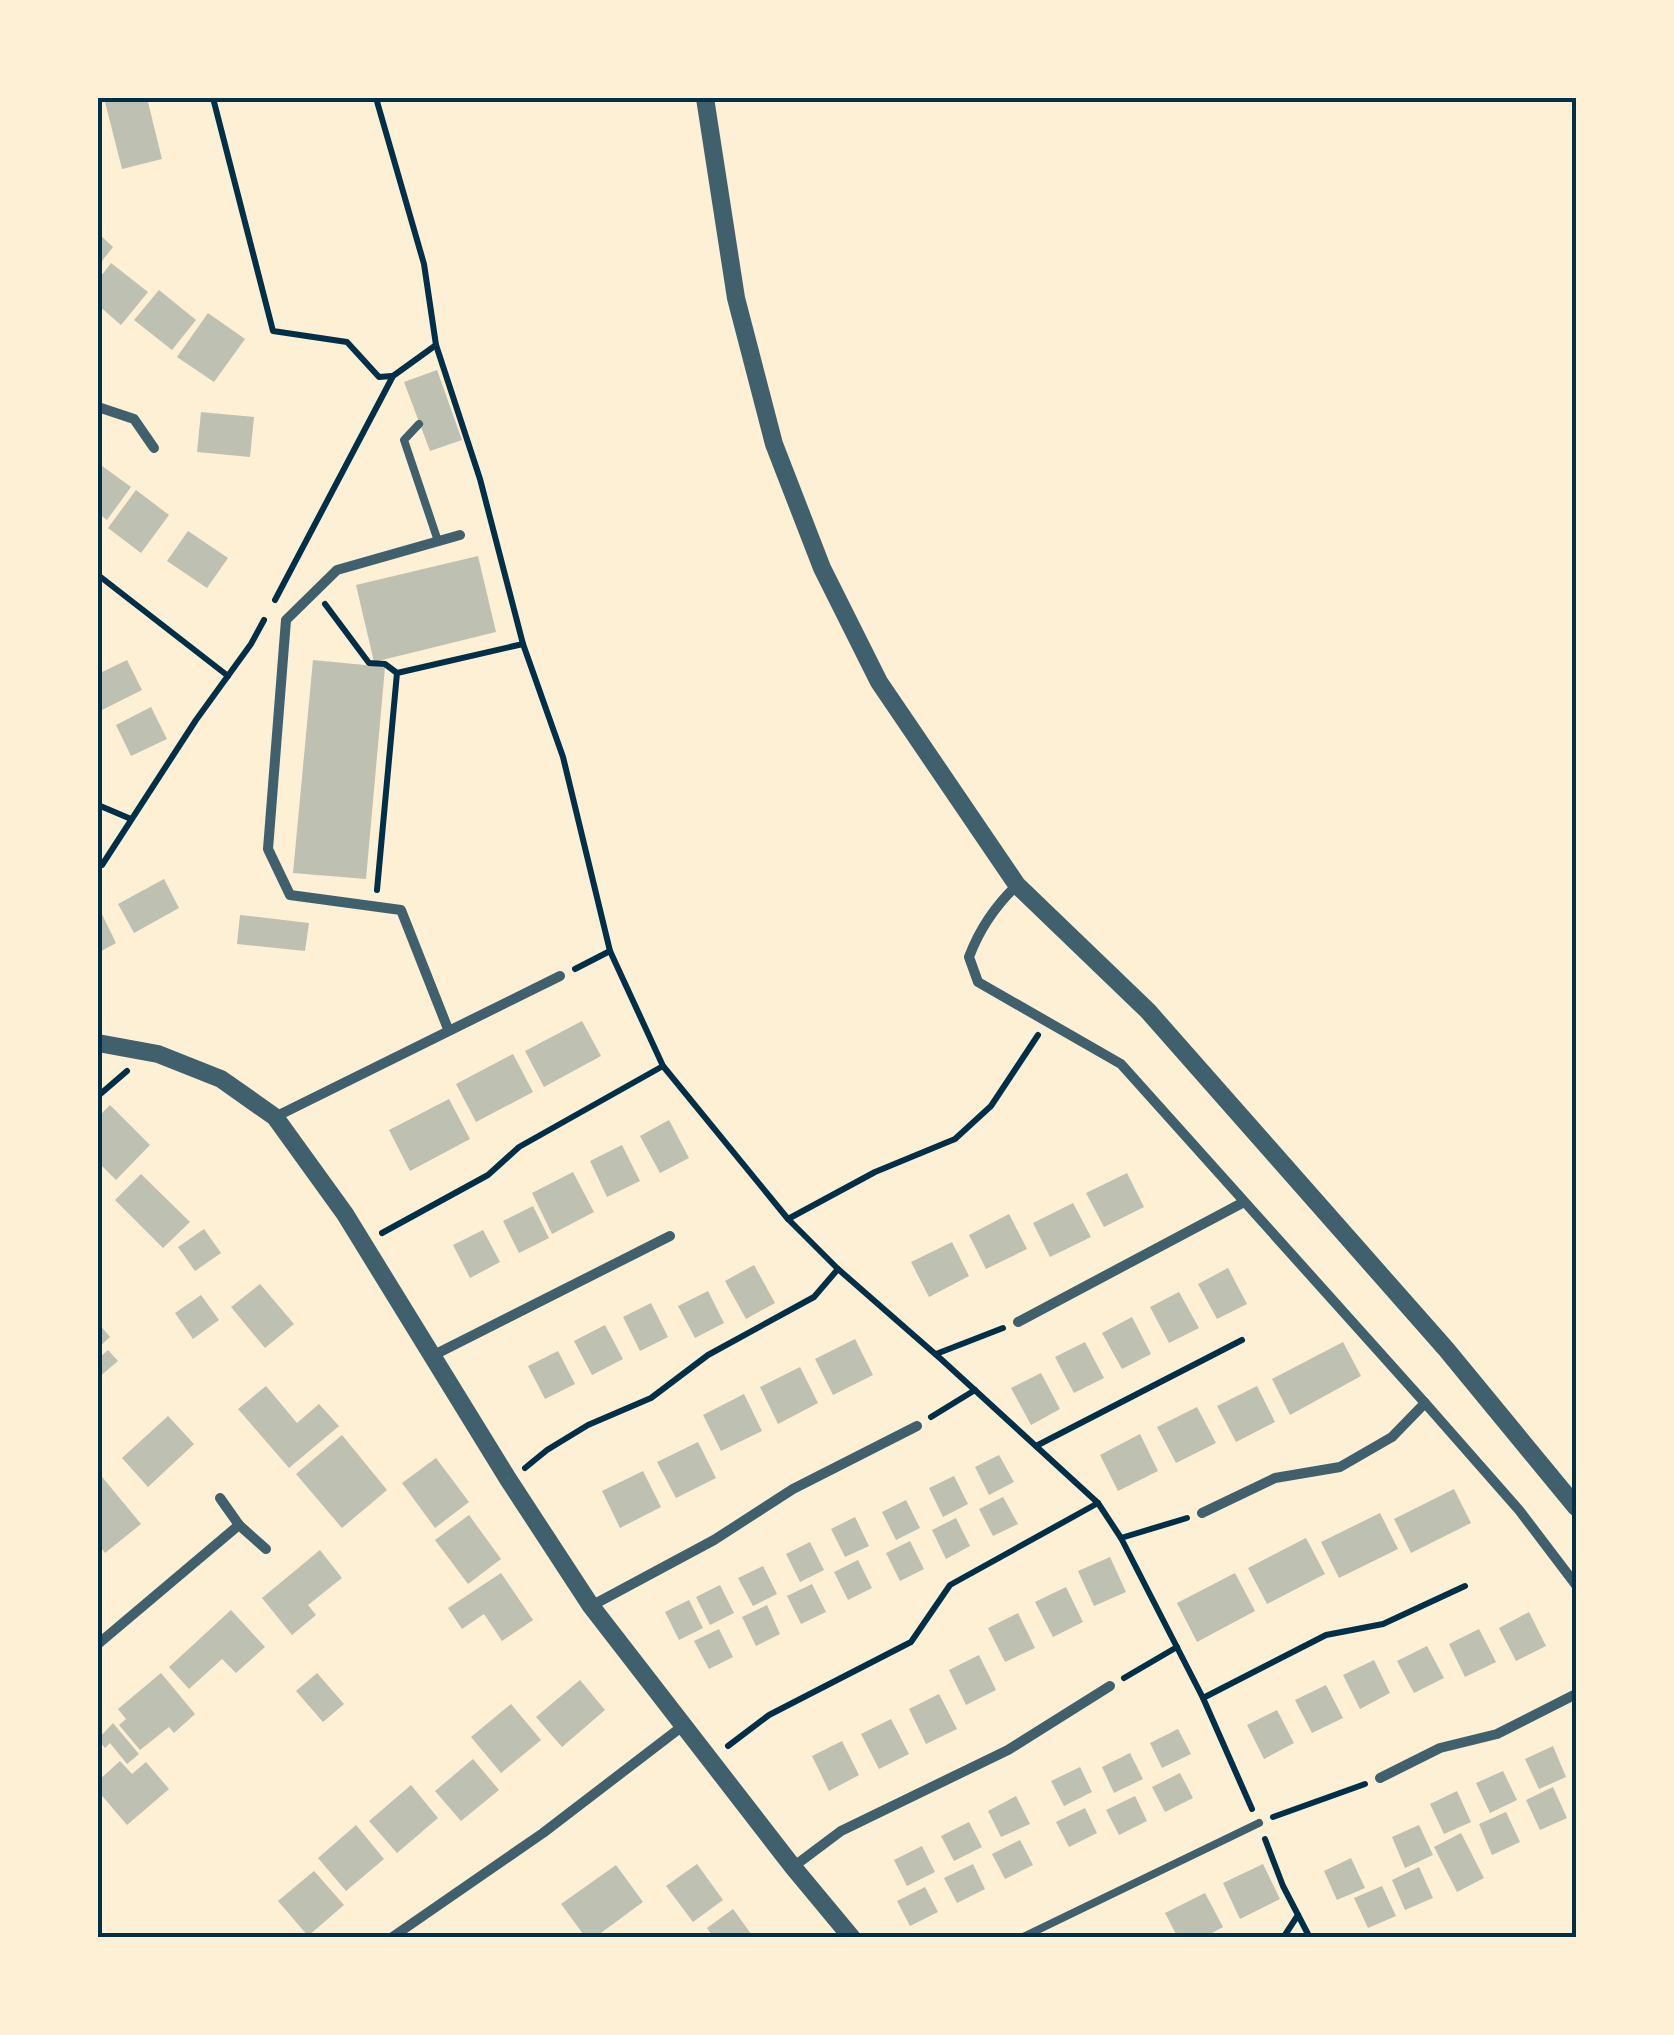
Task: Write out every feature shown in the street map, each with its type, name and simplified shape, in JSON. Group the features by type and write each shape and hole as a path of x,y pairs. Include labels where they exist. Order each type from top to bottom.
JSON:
{"street":[{"path":"705,98 736,298 774,444 822,568 879,682 1017,885 1148,1011 1446,1349 1576,1507"},
{"path":"98,407 134,419 154,448"},
{"path":"448,1029 401,910 290,895 268,849 286,620 337,570 460,535"},
{"path":"1017,885 1002,899 968,957 978,982 1121,1064 1426,1402 1519,1510 1576,1585"},
{"path":"275,1117 560,976"},
{"path":"98,1043 158,1054 221,1079 275,1117 363,1243 591,1606 852,1938"},
{"path":"1018,1322 1244,1202"},
{"path":"432,1356 670,1236"},
{"path":"1202,1514 1275,1478 1340,1467 1392,1437 1426,1402"},
{"path":"591,1606 714,1540 793,1489 917,1426"},
{"path":"220,1498 239,1525 266,1549"},
{"path":"98,1644 239,1525"},
{"path":"793,1867 841,1832 1008,1750 1110,1686"},
{"path":"1380,1778 1440,1748 1497,1734 1576,1694"},
{"path":"391,1938 542,1833 684,1725"}],"lane":[{"path":"419,424 404,440 438,541"},
{"path":"1021,1938 1259,1823"}],"path":[{"path":"214,98 273,331 347,342 379,378 393,376"},
{"path":"376,98 424,264 436,345 480,479 523,644 563,757 610,951 663,1066 788,1219 838,1270 1098,1503 1121,1538 1203,1698 1283,1886 1310,1938"},
{"path":"98,866 251,644 393,376 436,345"},
{"path":"98,575 228,676"},
{"path":"315,591 369,663 385,664 396,672 523,644"},
{"path":"375,906 396,672"},
{"path":"98,805 132,819"},
{"path":"560,976 610,951"},
{"path":"788,1219 875,1172 955,1140 990,1106 1046,1021"},
{"path":"363,1243 488,1175 519,1147 663,1066"},
{"path":"508,1479 547,1450 588,1426 651,1398 708,1355 814,1296 838,1270"},
{"path":"936,1354 1018,1322"},
{"path":"1036,1446 1242,1340"},
{"path":"917,1426 975,1390"},
{"path":"708,1758 769,1715 912,1642 950,1585 1098,1503"},
{"path":"1121,1538 1202,1514"},
{"path":"1203,1698 1326,1635 1383,1624 1465,1586"},
{"path":"1110,1686 1177,1647"},
{"path":"1259,1823 1380,1778"},
{"path":"1284,1938 1298,1915"}],"building":[{"path":"104,98 147,98 162,159 122,169"},
{"path":"98,233 113,247 98,266"},
{"path":"111,263 148,292 121,325 98,305 98,280"},
{"path":"159,290 196,320 172,350 134,320"},
{"path":"208,313 245,339 214,382 177,357"},
{"path":"437,370 462,440 430,451 404,382"},
{"path":"201,412 254,417 250,457 197,452"},
{"path":"98,463 131,487 107,520 98,513"},
{"path":"136,490 169,515 141,553 108,528"},
{"path":"188,531 228,558 207,588 167,561"},
{"path":"478,556 496,632 374,662 356,585"},
{"path":"127,660 142,690 98,712 98,674"},
{"path":"313,660 385,667 366,879 293,873"},
{"path":"151,707 167,739 131,756 116,725"},
{"path":"164,879 179,908 134,933 118,904"},
{"path":"98,906 116,943 98,953"},
{"path":"240,915 309,923 305,951 237,944"},
{"path":"582,1021 601,1056 544,1087 525,1051"},
{"path":"513,1054 533,1092 476,1122 456,1084"},
{"path":"449,1099 470,1139 410,1171 389,1130"},
{"path":"110,1105 150,1145 116,1180 98,1162 98,1117"},
{"path":"669,1120 689,1158 660,1173 640,1136"},
{"path":"622,1145 640,1181 607,1197 590,1161"},
{"path":"573,1172 594,1212 552,1234 532,1193"},
{"path":"1127,1173 1144,1207 1104,1227 1086,1193"},
{"path":"141,1174 190,1222 163,1248 115,1200"},
{"path":"1073,1203 1091,1237 1050,1257 1033,1223"},
{"path":"533,1206 549,1238 519,1253 503,1221"},
{"path":"1009,1214 1027,1249 986,1269 969,1235"},
{"path":"204,1229 221,1253 195,1271 178,1247"},
{"path":"483,1230 500,1262 470,1278 453,1245"},
{"path":"952,1242 969,1276 929,1297 911,1262"},
{"path":"754,1265 775,1303 746,1319 725,1281"},
{"path":"1228,1268 1247,1304 1217,1319 1198,1284"},
{"path":"260,1284 294,1324 265,1348 231,1307"},
{"path":"708,1291 724,1323 695,1338 678,1306"},
{"path":"1179,1292 1199,1328 1169,1343 1150,1307"},
{"path":"201,1295 219,1320 193,1339 175,1313"},
{"path":"651,1303 668,1337 640,1351 623,1317"},
{"path":"1132,1317 1151,1354 1122,1369 1102,1333"},
{"path":"98,1323 110,1337 98,1348"},
{"path":"605,1325 623,1359 592,1375 574,1341"},
{"path":"855,1339 873,1375 833,1395 815,1359"},
{"path":"1085,1342 1104,1378 1074,1393 1055,1357"},
{"path":"1343,1342 1361,1376 1290,1415 1272,1379"},
{"path":"108,1350 118,1361 98,1378 98,1359"},
{"path":"558,1351 575,1384 545,1399 528,1366"},
{"path":"800,1367 818,1403 778,1424 760,1387"},
{"path":"1041,1373 1060,1409 1031,1425 1011,1388"},
{"path":"266,1386 297,1423 319,1404 339,1426 289,1468 238,1409"},
{"path":"1257,1386 1275,1422 1236,1442 1217,1406"},
{"path":"744,1394 762,1431 721,1451 703,1415"},
{"path":"1197,1407 1216,1443 1176,1463 1157,1427"},
{"path":"168,1416 194,1444 148,1487 122,1458"},
{"path":"1140,1434 1158,1471 1118,1491 1100,1455"},
{"path":"342,1435 387,1490 342,1528 296,1474"},
{"path":"698,1442 716,1478 676,1498 657,1462"},
{"path":"999,1455 1014,1482 989,1495 975,1467"},
{"path":"436,1458 469,1502 435,1528 402,1483"},
{"path":"643,1471 661,1507 620,1528 602,1491"},
{"path":"98,1472 141,1524 105,1553 98,1544"},
{"path":"954,1476 968,1504 943,1517 929,1488"},
{"path":"1454,1489 1471,1523 1411,1553 1394,1519"},
{"path":"1003,1497 1018,1524 993,1536 979,1509"},
{"path":"906,1500 920,1528 896,1540 882,1512"},
{"path":"1380,1513 1398,1549 1339,1578 1321,1542"},
{"path":"469,1515 501,1559 468,1584 435,1540"},
{"path":"855,1517 869,1546 845,1557 831,1529"},
{"path":"956,1518 970,1546 946,1559 932,1530"},
{"path":"1306,1538 1325,1574 1267,1604 1248,1568"},
{"path":"910,1541 924,1569 900,1581 886,1553"},
{"path":"810,1542 824,1570 800,1582 786,1554"},
{"path":"320,1550 342,1578 308,1605 316,1615 292,1635 262,1598"},
{"path":"1110,1557 1126,1592 1094,1606 1078,1571"},
{"path":"858,1560 872,1588 848,1600 834,1572"},
{"path":"763,1566 777,1594 753,1606 738,1578"},
{"path":"501,1573 533,1620 502,1641 484,1614 462,1629 448,1608"},
{"path":"1235,1573 1255,1611 1197,1642 1177,1603"},
{"path":"812,1584 826,1612 801,1624 787,1596"},
{"path":"720,1585 734,1613 710,1625 696,1597"},
{"path":"1066,1587 1083,1622 1053,1637 1035,1602"},
{"path":"689,1600 703,1628 679,1640 665,1612"},
{"path":"767,1605 780,1634 756,1646 742,1617"},
{"path":"231,1610 265,1647 236,1673 222,1659 189,1689 169,1667"},
{"path":"1529,1612 1546,1646 1516,1661 1499,1628"},
{"path":"1018,1613 1035,1648 1005,1662 988,1628"},
{"path":"719,1629 733,1657 709,1669 694,1641"},
{"path":"1479,1629 1496,1662 1465,1677 1449,1644"},
{"path":"1427,1646 1444,1678 1414,1693 1397,1661"},
{"path":"979,1655 996,1690 966,1705 949,1670"},
{"path":"1374,1660 1390,1693 1360,1709 1343,1675"},
{"path":"161,1673 195,1714 174,1733 169,1727 140,1750 119,1725 126,1719 118,1709"},
{"path":"317,1673 344,1704 323,1722 296,1691"},
{"path":"580,1680 605,1710 562,1747 536,1717"},
{"path":"1326,1685 1343,1718 1312,1733 1295,1700"},
{"path":"939,1694 957,1729 926,1744 909,1709"},
{"path":"511,1704 541,1740 501,1773 471,1737"},
{"path":"1277,1710 1294,1743 1264,1759 1247,1725"},
{"path":"891,1719 909,1754 879,1769 861,1734"},
{"path":"113,1723 139,1754 127,1764 110,1743 105,1748 98,1739"},
{"path":"1178,1729 1191,1754 1162,1768 1150,1743"},
{"path":"842,1741 859,1775 829,1791 812,1756"},
{"path":"1553,1746 1566,1777 1539,1789 1525,1759"},
{"path":"1130,1753 1143,1779 1114,1793 1102,1767"},
{"path":"473,1759 499,1790 461,1821 435,1791"},
{"path":"120,1761 132,1774 146,1762 169,1789 127,1825 98,1791 98,1781"},
{"path":"1080,1767 1092,1792 1064,1806 1051,1781"},
{"path":"1503,1771 1517,1800 1490,1813 1476,1783"},
{"path":"1180,1773 1193,1798 1165,1812 1152,1787"},
{"path":"411,1785 438,1818 397,1853 369,1821"},
{"path":"1553,1787 1567,1818 1540,1830 1526,1800"},
{"path":"1457,1791 1471,1822 1444,1834 1430,1804"},
{"path":"1016,1796 1030,1824 1001,1837 988,1811"},
{"path":"1135,1796 1147,1821 1119,1835 1106,1810"},
{"path":"1085,1808 1097,1833 1069,1847 1056,1822"},
{"path":"1506,1812 1520,1842 1492,1855 1479,1824"},
{"path":"969,1822 982,1847 954,1861 941,1836"},
{"path":"356,1825 384,1859 346,1891 318,1858"},
{"path":"1419,1825 1433,1855 1405,1868 1392,1837"},
{"path":"1461,1833 1484,1878 1457,1892 1434,1847"},
{"path":"1020,1840 1033,1865 1005,1879 992,1854"},
{"path":"922,1846 935,1872 907,1886 894,1860"},
{"path":"1351,1858 1365,1888 1337,1900 1324,1871"},
{"path":"697,1864 723,1900 693,1922 666,1886"},
{"path":"973,1864 985,1889 957,1903 944,1878"},
{"path":"1263,1864 1280,1899 1240,1919 1223,1883"},
{"path":"616,1865 643,1902 594,1938 586,1938 561,1904"},
{"path":"1419,1867 1433,1898 1405,1910 1392,1880"},
{"path":"314,1871 344,1905 308,1936 278,1901"},
{"path":"1382,1886 1396,1916 1368,1928 1354,1898"},
{"path":"925,1887 938,1912 910,1926 897,1901"},
{"path":"1205,1893 1223,1927 1203,1938 1178,1938 1165,1913"},
{"path":"733,1909 754,1938 714,1938 707,1928"}]}
